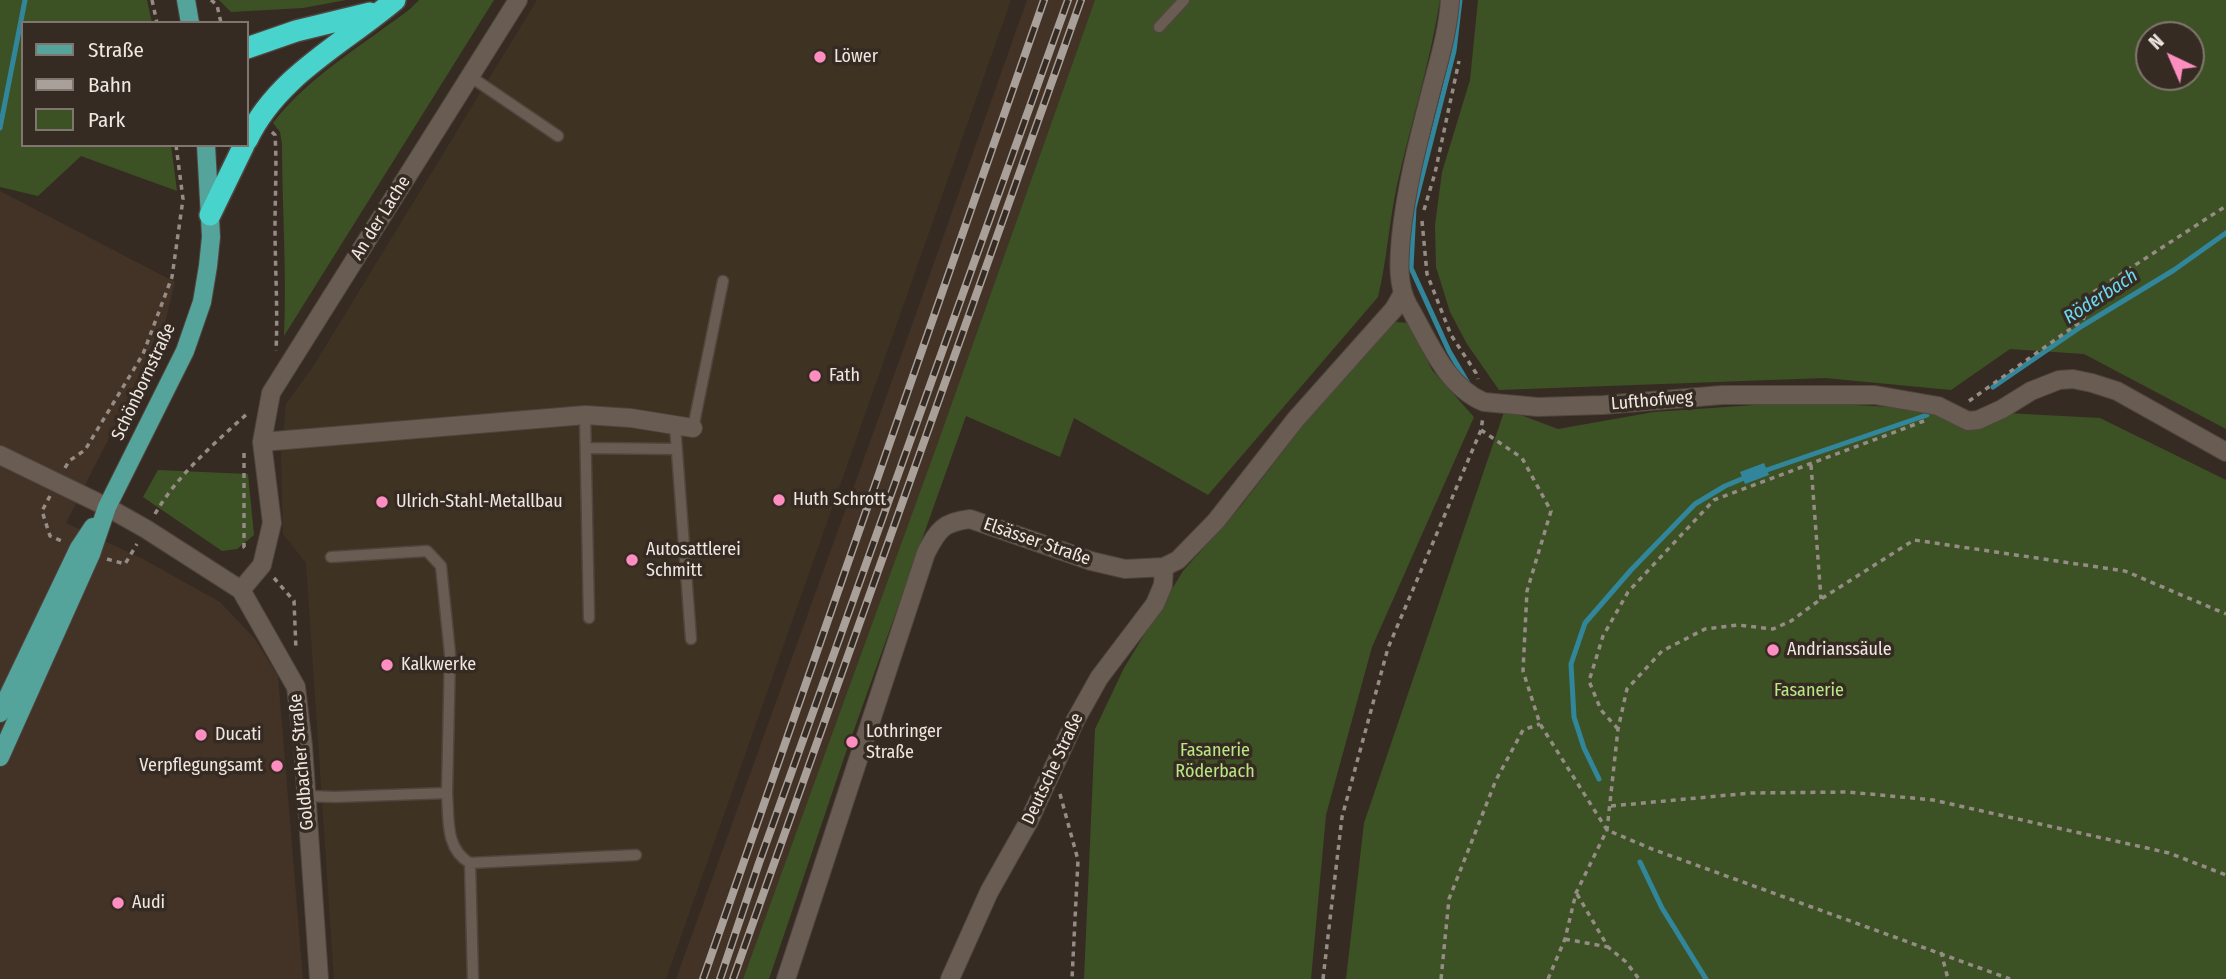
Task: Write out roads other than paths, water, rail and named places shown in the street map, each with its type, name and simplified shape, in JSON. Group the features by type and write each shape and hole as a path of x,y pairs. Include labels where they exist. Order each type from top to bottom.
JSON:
{"highway":[{"path":"248,48 296,32 358,18 391,3"},
{"path":"248,138 257,119 284,85 391,3"},
{"path":"248,32 296,32"},
{"path":"210,215 243,147"}],"main road":[{"path":"186,0 190,21"},
{"name":"Schönbornstraße","path":"0,713 185,351 202,302 211,237 206,147"},
{"name":"Schönbornstraße","path":"0,757 85,551"}],"street":[{"name":"An der Lache","path":"241,590 262,565 272,523 262,442 271,393 518,0"},
{"name":"Lufthofweg","path":"1450,0 1448,25 1403,212 1399,260 1402,295 1446,370 1462,390 1484,402 1538,407 1590,406 1722,395 1875,395 1938,406 1968,421 1978,420 2002,409 2031,391 2059,380 2073,379 2117,391 2226,452"},
{"path":"1164,567 1178,560 1209,529 1296,419 1394,309 1402,295"},
{"path":"262,442 586,415 631,418 693,428"},
{"name":"Goldbacher Straße","path":"0,455 107,507 241,590 296,687 307,796 319,979"},
{"name":"Elsässer Straße","path":"786,979 926,553 944,526 954,521 970,519 1091,561 1125,569 1164,567"},
{"name":"Deutsche Straße","path":"950,979 989,892 1029,821 1075,721 1099,678 1155,604 1163,586 1164,567"}],"lane":[{"path":"1159,27 1184,0"},
{"path":"471,77 558,136"},
{"path":"693,428 723,281"},
{"path":"586,415 589,618"},
{"path":"675,425 691,639"},
{"path":"586,447 675,449"},
{"path":"331,557 427,551 442,566 450,654 447,793 451,843 458,856 470,863 636,855"},
{"path":"307,796 447,793"},
{"path":"470,863 473,979"}],"water":[{"path":"1764,463 1769,475 1745,484 1740,472"}],"waterway":[{"path":"0,128 25,0"},
{"path":"1460,0 1454,51 1414,208 1411,268 1449,351 1469,385"},
{"name":"Röderbach","path":"1993,387 2082,326 2174,270 2226,233"},
{"path":"1761,472 1927,415"},
{"path":"1599,779 1584,748 1574,717 1571,664 1585,623 1631,570 1695,504 1725,486 1749,476"},
{"path":"1640,862 1662,908 1706,979"}],"railway":[{"path":"703,979 1044,0"},
{"path":"720,979 759,863 1068,0"},
{"path":"733,979 1081,0"}],"place":[{"name":"Löwer","path":"820,57"},
{"name":"Fath","path":"815,376"},
{"name":"Huth Schrott","path":"779,500"},
{"name":"Ulrich-Stahl-Metallbau","path":"382,502"},
{"name":"Autosattlerei Schmitt","path":"632,560"},
{"name":"Andrianssäule","path":"1773,650"},
{"name":"Kalkwerke","path":"387,665"},
{"name":"Ducati","path":"201,735"},
{"name":"Lothringer Straße","path":"852,742"},
{"name":"Verpflegungsamt","path":"277,766"},
{"name":"Audi","path":"118,903"}],"park label":[{"name":"Fasanerie","path":"1809,691"},
{"name":"Fasanerie Röderbach","path":"1215,761"}]}
